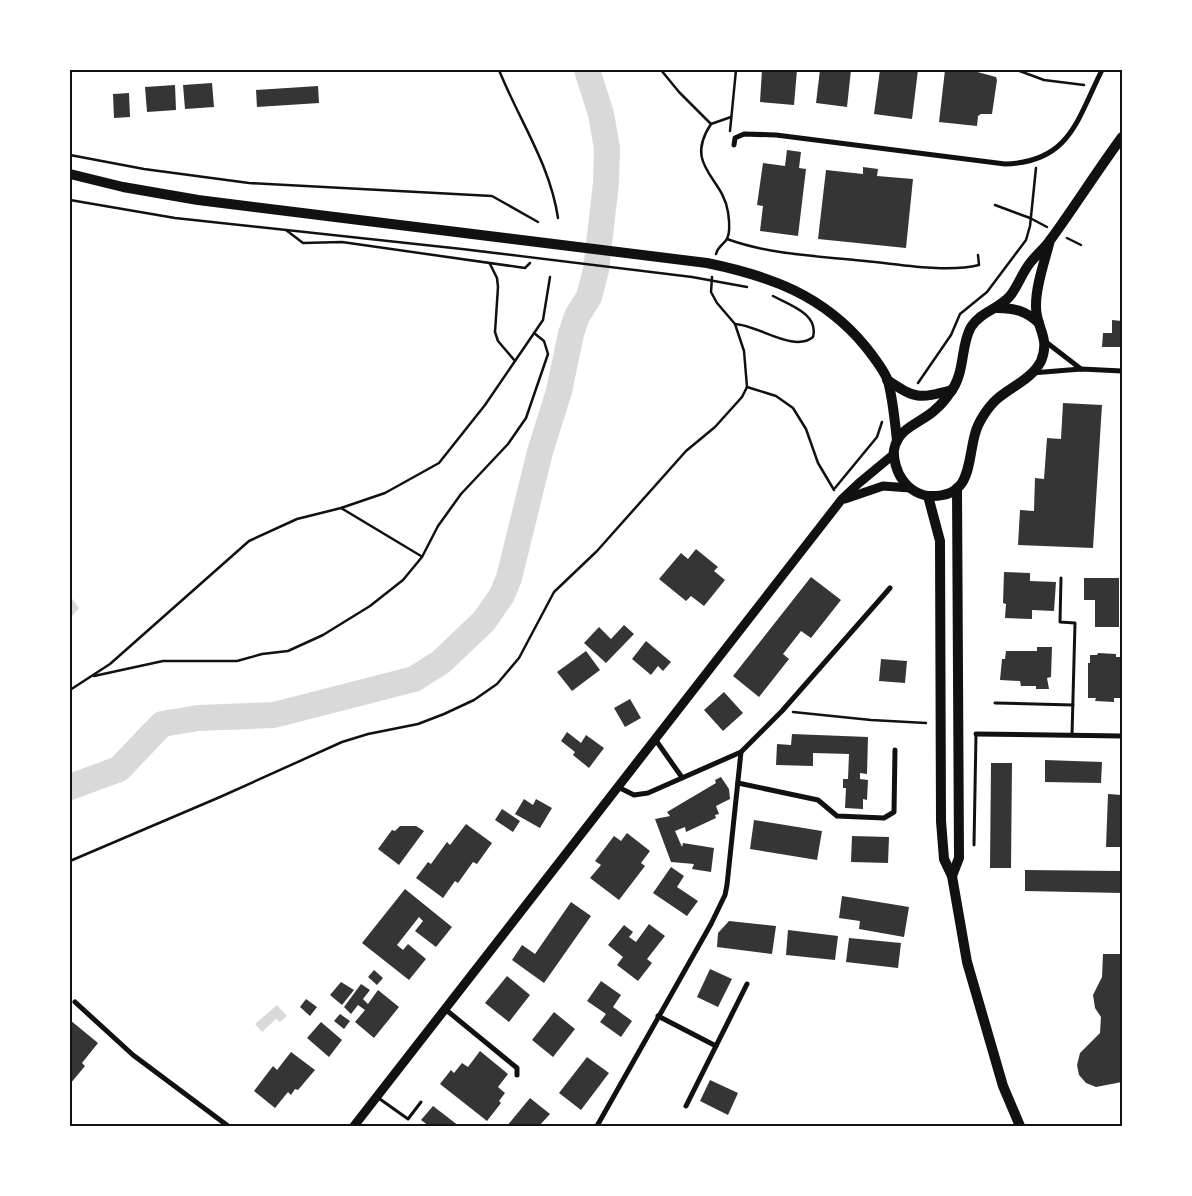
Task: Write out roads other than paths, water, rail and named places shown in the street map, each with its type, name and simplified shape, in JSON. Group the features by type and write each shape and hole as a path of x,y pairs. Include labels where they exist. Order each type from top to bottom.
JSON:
{"main road":[{"path":"910,488 897,470 894,454 902,432 937,408 952,390 964,362 971,328 982,315 997,308 1009,298 1029,264 1053,236 1122,137"},
{"path":"70,174 124,187 198,200 707,263 744,270 774,280 802,294 838,317 870,352 887,380 897,442"},
{"path":"842,500 883,486 910,488 928,496 950,494 965,478 970,464 975,433 984,414 995,400 1032,373 1040,361 1046,342 1038,323 1037,290 1053,236"},
{"path":"997,308 1018,309 1029,314 1038,323"},
{"path":"887,380 908,394 929,396 952,390"},
{"path":"354,1126 832,512 858,483 894,454"},
{"path":"952,876 959,858 957,488"},
{"path":"928,496 940,541 941,821 944,859 952,876 967,962 1003,1086 1020,1126"}],"street":[{"path":"734,145 735,138 744,134 776,135 1005,164 1036,160 1060,146 1071,133 1102,70"},
{"path":"1046,342 1082,369"},
{"path":"1032,373 1082,369 1122,371"},
{"path":"618,787 634,795 648,793 680,776 740,752 782,711 890,588"},
{"path":"976,734 1122,736"},
{"path":"655,739 680,776"},
{"path":"738,783 818,800 837,816 884,818 894,812 895,750"},
{"path":"597,1126 712,924 725,895 740,752"},
{"path":"686,1106 747,984"},
{"path":"75,1002 134,1055 228,1126"},
{"path":"445,1009 517,1068 517,1075"},
{"path":"658,1016 716,1046"}],"lane":[{"path":"1062,578 1060,622 1075,623 1072,735"},
{"path":"995,703 1073,705"},
{"path":"974,845 976,734"},
{"path":"376,1097 408,1119 421,1102"}],"waterway":[{"path":"70,787 119,769 162,724 198,718 274,715 414,679 441,662 484,621 502,595 509,578 540,452 559,391 571,334 577,316 589,297 596,270 606,183 607,148 601,114 587,70"}]}
